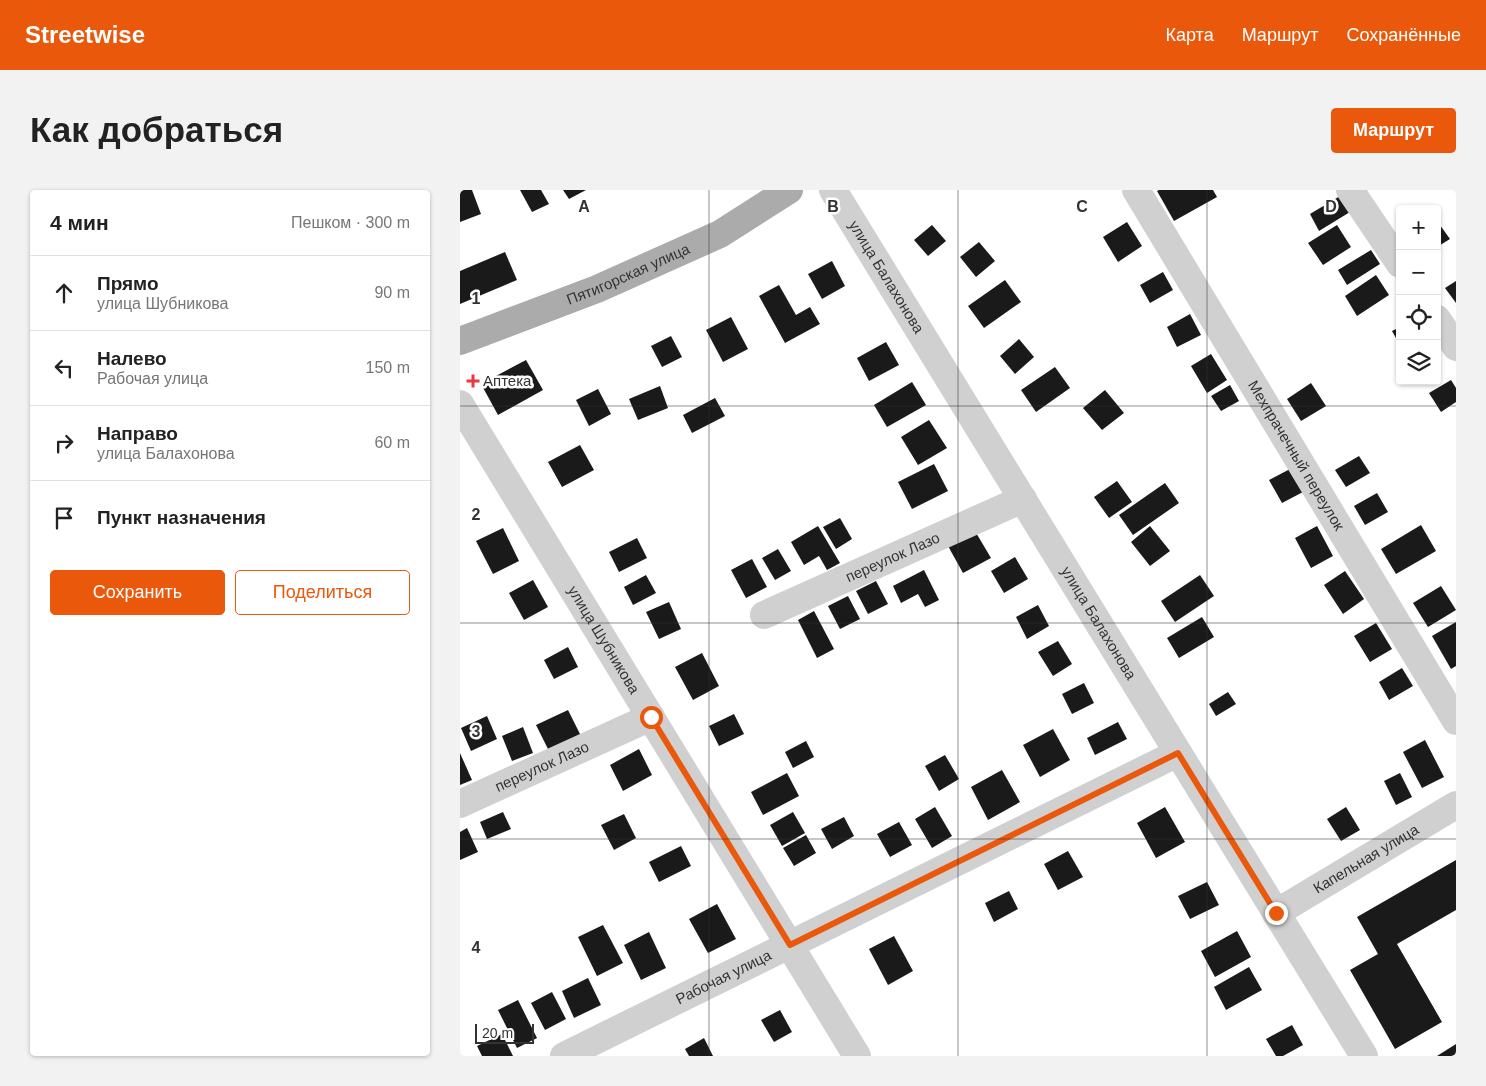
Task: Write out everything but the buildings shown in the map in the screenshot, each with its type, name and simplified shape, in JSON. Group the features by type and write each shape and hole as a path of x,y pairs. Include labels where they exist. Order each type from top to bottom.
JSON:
{"main road":[{"name":"Пятигорская улица","path":"460,341 597,289 720,234 789,190"}],"street":[{"name":"улица Балахонова","path":"833,190 1364,1056"},
{"name":"Мехпрачечный переулок","path":"1136,190 1456,720"},
{"path":"1350,190 1396,258"},
{"path":"1441,325 1456,347"},
{"name":"улица Шубникова","path":"460,404 857,1056"},
{"name":"переулок Лазо","path":"764,616 1023,499"},
{"name":"переулок Лазо","path":"460,804 651,717"},
{"name":"Рабочая улица","path":"564,1056 1178,753"},
{"name":"Капельная улица","path":"1276,913 1456,806"}],"place":[{"name":"Аптека","path":"473,381"}],"route":[{"path":"651,717 790,945 1178,753 1276,913"}]}
